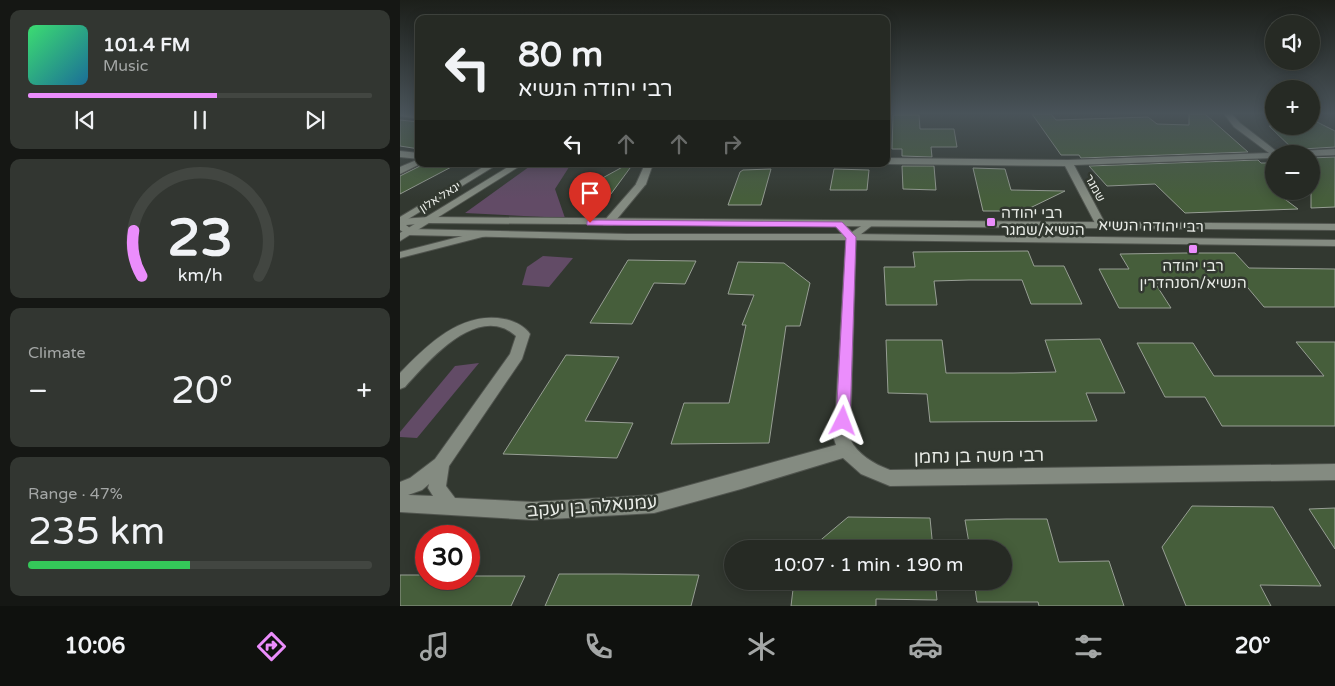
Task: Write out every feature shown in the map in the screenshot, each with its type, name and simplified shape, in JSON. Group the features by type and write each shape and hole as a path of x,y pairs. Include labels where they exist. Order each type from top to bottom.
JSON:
{"street":[{"path":"1320,153 1335,152"},
{"path":"400,154 415,156"},
{"path":"890,161 1068,163 1265,154"},
{"path":"400,171 415,163"},
{"name":"שמגר","path":"1068,163 1101,225"},
{"name":"יגאל אלון","path":"402,228 490,167"},
{"name":"יגאל אלון","path":"402,228 429,220 514,167"},
{"path":"608,223 641,184 649,167"},
{"name":"רבי יהודה הנשיא","path":"429,220 608,223 1335,227"},
{"path":"838,224 851,237 842,439 845,450"},
{"path":"851,237 869,224"},
{"name":"רבי יהודה הנשיא","path":"402,228 482,234 627,237 851,237 1335,243"},
{"path":"400,255 482,234"},
{"path":"400,383 436,345 467,326 492,322 512,324 523,334 517,355 441,464 416,484 400,490"},
{"name":"רבי משה בן נחמן","path":"845,450 870,471 890,478 1335,472"},
{"name":"עמנואלה בן יעקב","path":"400,503 533,511 654,504 741,481 845,450"},
{"path":"441,464 437,488 451,507"}],"shaded area":[{"path":"529,167 569,167 555,189 565,218 465,213"},
{"path":"543,256 573,258 549,287 522,285 527,267"},
{"path":"479,363 417,438 400,437 400,432 455,366"}],"building":[{"path":"400,142 415,142 415,148 400,146"},
{"path":"892,142 956,142 957,147 931,147 932,157 902,156 902,149 892,149"},
{"path":"1052,142 1237,142 1248,152 1081,158 1079,155 1061,155"},
{"path":"1286,142 1335,142 1335,147 1320,148 1320,145 1289,145"},
{"path":"1335,157 1335,207 1311,208 1311,200 1320,200 1320,158"},
{"path":"1258,160 1261,163 1265,163 1265,200 1286,200 1298,209 1185,213 1155,184 1107,186 1089,166"},
{"path":"902,166 934,166 936,190 903,189"},
{"path":"418,167 451,167 400,194 400,176"},
{"path":"623,167 631,167 605,202 577,192"},
{"path":"973,168 1005,169 1011,190 1065,191 1030,208 1013,208 1014,211 983,211"},
{"path":"771,169 761,205 728,205 740,172 743,170"},
{"path":"834,169 869,170 867,190 830,190"},
{"path":"1028,251 1034,266 1064,266 1082,304 1031,304 1022,280 969,280 934,281 937,305 886,305 884,267 915,267 913,252"},
{"path":"1235,253 1249,268 1335,269 1335,307 1264,307 1243,282 1190,282 1155,283 1171,308 1119,308 1099,269 1129,269 1120,254"},
{"path":"628,260 696,261 685,284 654,283 632,324 590,323"},
{"path":"738,262 784,263 810,283 800,326 786,326 769,443 671,444 684,403 729,403 746,325 742,325 754,295 728,294"},
{"path":"1100,339 1125,393 1086,393 1097,421 930,422 927,394 888,393 886,340 942,340 946,373 1013,373 1056,372 1045,340"},
{"path":"1296,342 1335,342 1335,426 1222,426 1205,397 1165,397 1137,343 1193,343 1214,376 1324,376"},
{"path":"566,355 619,357 585,421 633,423 617,458 503,454"},
{"path":"1192,506 1273,507 1321,586 1260,585 1271,606 1186,606 1162,547"},
{"path":"1335,508 1335,549 1309,509"},
{"path":"848,517 930,518 932,540 821,540"},
{"path":"1047,519 1059,562 1109,561 1124,606 1039,606 1038,602 977,602 975,590 1012,590 1012,540 968,540 965,520"},
{"path":"559,574 699,575 691,606 545,606"},
{"path":"400,575 415,575 415,590 480,590 480,576 525,576 511,606 400,606"},
{"path":"793,590 936,590 937,600 876,599 876,606 791,606"}],"place":[{"name":"רבי יהודה הנשיא/שמגר","path":"991,222"},
{"name":"רבי יהודה הנשיא/הסנהדרין","path":"1193,249"}],"route":[{"path":"590,223 838,224 851,237 843,421"}]}
